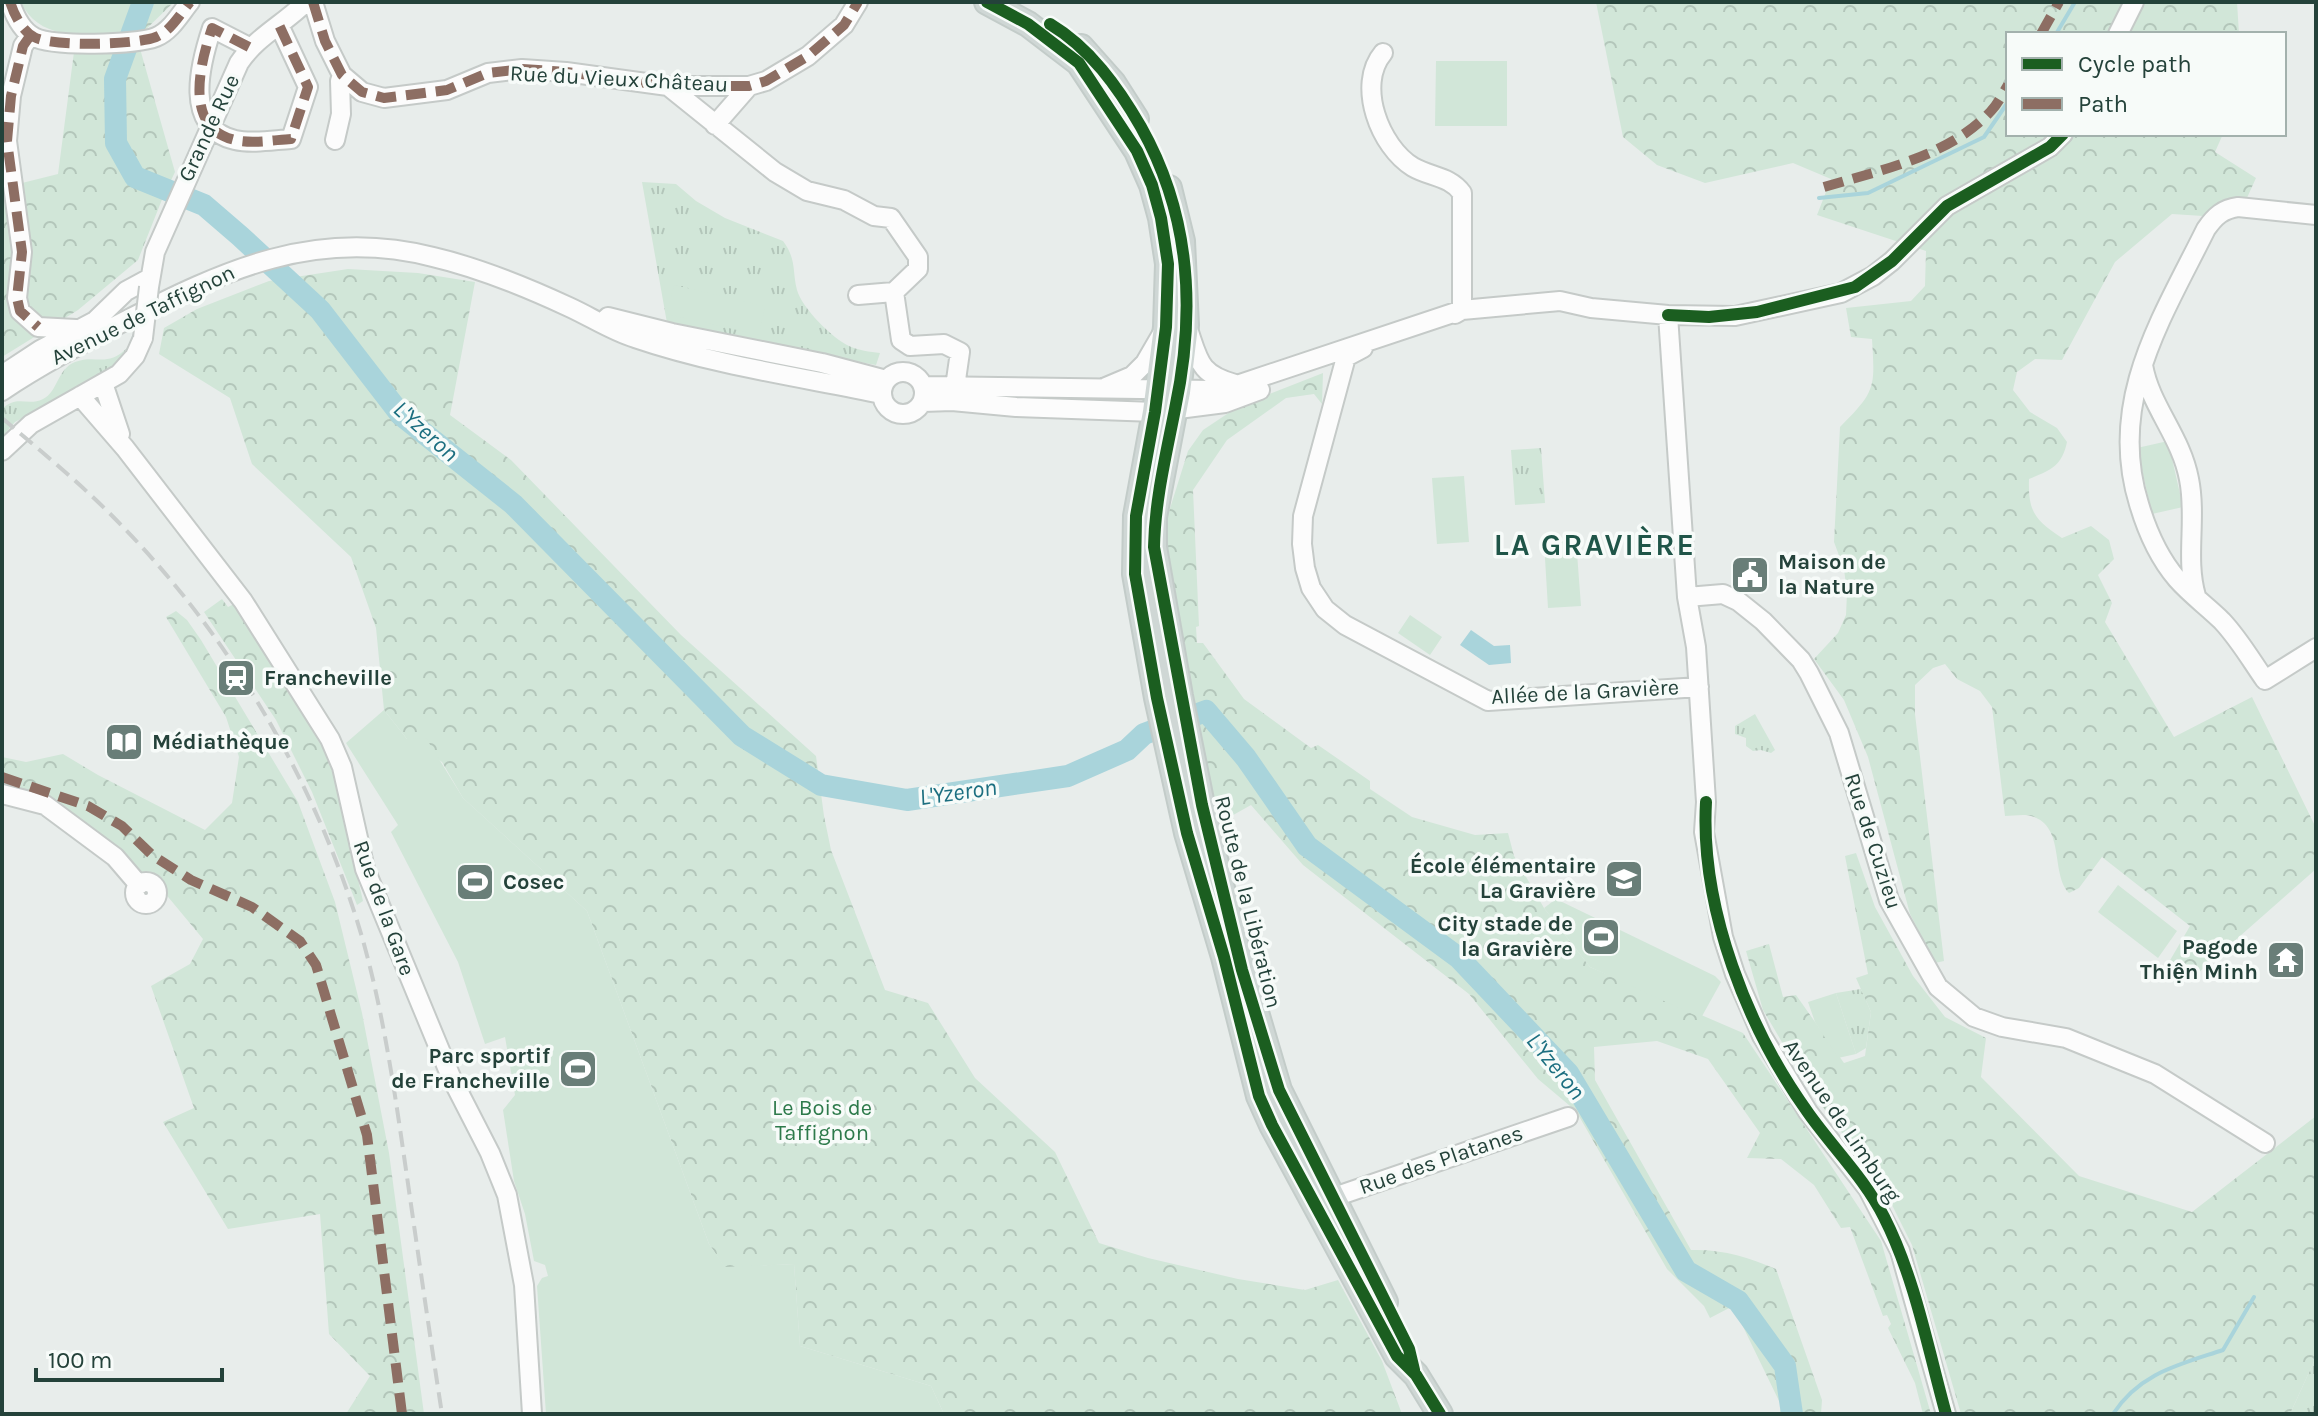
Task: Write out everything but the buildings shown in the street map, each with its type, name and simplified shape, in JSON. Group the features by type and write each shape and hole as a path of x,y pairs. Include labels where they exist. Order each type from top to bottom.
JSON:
{"main road":[{"path":"987,2 1083,58"},
{"path":"1012,2 1054,26 1083,58"},
{"name":"Route de la Libération","path":"1083,58 1118,89 1130,108 1157,156 1180,228 1185,267 1167,401 1136,516 1135,574 1181,755 1270,1063 1287,1109 1325,1204 1409,1349 1431,1409"}],"street":[{"path":"10,2 30,36 48,43 108,43 157,37 167,30 190,2"},
{"name":"Grande Rue","path":"2,451 31,424 124,370 135,356 143,338 155,252 239,63 249,47 306,2"},
{"path":"313,2 325,41 342,75 341,114 335,140"},
{"name":"Rue du Vieux Château","path":"342,75 362,92 384,98 447,90 488,73 522,69 668,86 749,86 766,81 808,56 844,25 858,2"},
{"path":"2119,32 2134,2"},
{"path":"249,47 212,28 200,63 198,90 209,132 235,140 291,139 308,87 279,25"},
{"path":"30,36 23,46 11,96 7,141 22,252 17,298 20,311 38,327 76,329"},
{"path":"1383,53 1372,74 1373,103 1386,138 1413,167 1456,185 1462,193 1462,310"},
{"path":"668,86 775,172 807,191 844,200 874,216 891,218 918,257 918,269 894,292 858,295"},
{"path":"715,125 749,86"},
{"path":"1167,401 1237,385 1462,310 1560,301 1591,308 1709,317 1757,312 1855,287 1892,261 1947,206 2050,147 2061,136"},
{"path":"2316,215 2238,207 2214,217 2143,362 2130,414 2129,446 2134,489 2147,530 2165,561 2177,579 2236,636 2265,680 2316,648"},
{"name":"Avenue de Taffignon","path":"2,391 60,355 188,288 245,265 310,250 379,247 432,256 490,274 568,306 672,333 822,363 884,387"},
{"path":"2,375 76,329 95,321 126,291 150,283"},
{"path":"894,292 901,340 910,346 944,344 960,352 955,387"},
{"path":"1167,401 1225,403 1417,334 1490,316 1591,308"},
{"path":"1417,334 1462,310"},
{"name":"Avenue de Limburg","path":"1668,315 1687,597 1699,687 1706,802 1704,832 1714,899 1735,974 1762,1036 1808,1112 1868,1189 1900,1251 1946,1414"},
{"path":"1100,390 1132,376 1176,326 1207,372 1215,379 1237,385"},
{"path":"38,327 40,350"},
{"path":"1346,357 1390,334"},
{"name":"Allée de la Gravière","path":"1346,357 1303,516 1305,568 1311,588 1325,609 1345,625 1488,701 1699,687"},
{"path":"2143,362 2147,385 2175,434 2189,479 2194,522 2190,576 2197,598"},
{"name":"Avenue de Taffignon","path":"884,387 897,372 910,372 916,375 923,394"},
{"name":"Rue de la Gare","path":"103,383 125,448"},
{"name":"Avenue de Taffignon","path":"884,387 890,410 901,414 913,411 923,394 955,387 1100,390 1167,401"},
{"name":"Avenue de Taffignon","path":"923,394 952,401 1016,407 1167,401"},
{"name":"Rue de la Gare","path":"80,396 125,448 243,601 330,739 342,767 365,869 447,1068 490,1153 507,1195 524,1285 532,1414"},
{"path":"2130,414 2140,405 2150,403 2159,408"},
{"path":"2165,561 2174,563 2191,555"},
{"name":"Rue de Cuzieu","path":"1687,597 1723,594 1738,601 1763,621 1801,660 1839,733 1889,900 1938,987 1974,1017 2002,1027 2066,1038 2155,1074 2265,1143"},
{"path":"2,794 45,805 115,857 139,885"},
{"name":"Rue des Platanes","path":"1325,1204 1568,1117"}],"green space":[{"path":"21,2 136,2 115,38 75,35 49,29 28,14"},
{"path":"135,2 174,2 137,38 175,172 138,260 78,310 2,357 2,181 22,183 58,174 74,52"},
{"path":"1596,2 2237,2 2239,32 2006,32 2006,136 2222,136 2215,152 2256,178 2246,200 2219,202 2203,216 2172,214 2115,262 2062,360 2035,359 2017,372 2013,390 2030,412 2057,428 2067,442 2059,462 2029,479 2030,500 2035,514 2062,538 2091,526 2109,540 2114,559 2098,575 2112,603 2105,622 2174,737 2252,697 2316,828 2316,869 2189,981 2169,962 2190,926 2102,857 2079,888 2069,893 2063,884 2049,829 2031,816 2005,816 1992,707 1980,691 1957,679 1945,664 1933,668 1915,685 1915,714 1944,961 1935,963 1910,914 1868,757 1844,700 1814,659 1838,633 1846,615 1844,569 1834,542 1840,427 1861,405 1873,379 1872,339 1851,337 1846,308 1911,301 1925,286 1926,251 1817,215 1831,179 1793,163 1705,183 1657,165 1623,137"},
{"path":"1436,61 1507,61 1507,126 1435,126"},
{"path":"642,182 676,184 696,201 725,218 783,241 790,254 797,290 805,305 818,322 842,342 856,349 880,353 876,365 763,345 667,323"},
{"name":"Le Bois de Taffignon","path":"348,269 418,273 475,282 450,415 511,460 681,635 816,756 831,850 885,990 928,1003 975,1078 1055,1152 1099,1243 1238,1279 1305,1290 1338,1280 1382,1361 1402,1414 944,1414 931,1386 800,1346 794,1264 725,1268 709,1244 587,911 463,798 442,762 407,739 384,710 376,628 351,557 252,464 230,398 159,354 164,328 197,309 269,281"},
{"path":"674,285 765,306 759,335 667,314"},
{"path":"127,348 116,365 15,422 2,437 2,409 13,402 32,402 48,396 61,375 75,362 113,358"},
{"path":"1323,373 1322,404 1314,394 1286,398 1227,440 1193,490 1199,626 1196,627 1197,643 1203,643 1244,699 1311,748 1318,745 1370,781 1370,789 1412,817 1475,835 1508,833 1514,856 1544,908 1590,967 1743,1033 1881,1241 1931,1414 1923,1414 1915,1383 1888,1328 1891,1324 1887,1315 1883,1316 1850,1227 1841,1228 1814,1185 1781,1159 1747,1158 1760,1133 1708,1059 1657,1041 1594,1047 1595,1080 1691,1250 1735,1255 1776,1269 1822,1400 1821,1414 1780,1414 1781,1405 1733,1306 1710,1318 1704,1306 1667,1269 1576,1111 1538,1079 1469,994 1303,865 1251,805 1219,823 1166,575 1167,518 1188,451 1203,430 1239,406"},
{"path":"2168,441 2183,507 2152,514 2137,448"},
{"path":"1541,448 1545,503 1515,505 1511,450"},
{"path":"1464,476 1469,542 1437,544 1432,478"},
{"path":"1576,540 1581,606 1548,608 1544,542"},
{"path":"222,599 228,607 236,603 323,739 363,901 357,905 312,792 276,720 204,612"},
{"path":"176,611 187,620 201,640 298,802 335,902 362,1013 389,1153 424,1414 346,1414 370,1376 329,1334 320,1214 228,1229 163,1122 194,1108 151,986 190,964 203,939 159,886 49,801 2,791 2,757 26,762 63,754 205,830 232,803 239,757 226,717 166,617"},
{"path":"1410,615 1442,637 1430,655 1398,633"},
{"name":"Parc sportif de Francheville","path":"384,710 407,739 426,738 463,798 587,911 709,1244 725,1267 794,1264 800,1346 931,1386 944,1414 546,1414 537,1286 542,1278 548,1276 545,1265 534,1261 525,1214 514,1181 503,1110 515,1095 505,1037 485,1044 458,962 391,832 398,825 346,743"},
{"path":"1755,714 1775,750 1771,753 1753,751 1746,746 1746,738 1735,734 1735,726"},
{"path":"1856,853 1875,907 1913,976 1945,1017 1986,1038 1981,1077 2079,1176 2192,1212 2316,1116 2316,1357 2290,1414 1961,1414 1912,1245 1886,1193 1809,1088 1763,1010 1746,951 1769,944 1783,997 1796,995 1844,1063 1865,1056 1871,1012 1856,978 1868,974 1845,856"},
{"path":"2118,885 2177,931 2158,958 2098,912"},
{"name":"City stade de la Gravière","path":"1556,899 1715,976 1721,982 1701,1018 1590,967 1544,908"},
{"path":"1861,989 1871,1012 1866,1048 1856,1054 1836,993"},
{"path":"1836,993 1856,1054 1838,1058 1815,1022 1808,1002"},
{"path":"2316,1357 2316,1414 2290,1414"}],"water":[{"path":"1471,630 1494,646 1510,645 1511,663 1489,665 1460,645"}],"waterway":[{"name":"L'Yzeron","path":"143,2 115,79 116,143 135,177 204,205 240,236 320,310 401,415 513,504 742,736 821,785 907,800 1068,776 1127,750 1144,734 1206,711 1246,758 1307,846 1459,958 1568,1073 1686,1271 1738,1301 1785,1366 1792,1414"},
{"path":"2057,32 2075,2"},
{"path":"1819,198 1868,193 1984,137 2006,105"},
{"path":"2113,1414 2135,1389 2161,1372 2223,1350 2254,1297"}],"railway":[{"path":"2,418 109,513 163,571 200,617 267,718 321,825 362,937 382,1021 442,1414"}],"marked path":[{"path":"10,2 22,26 34,37 94,44 156,37 171,26 190,2"},
{"path":"313,2 325,41 342,75 362,92 384,98 447,90 488,73 522,69 668,86 749,86 766,81 808,56 844,25 858,2"},
{"path":"2042,32 2059,2"},
{"path":"249,47 212,28 200,76 202,109 208,122 219,133 235,140 291,139 308,87 279,25"},
{"path":"30,36 23,46 11,96 7,141 22,252 17,298 20,311 38,327"},
{"path":"1824,187 1914,160 1956,139 1991,111 2006,88"},
{"path":"2,777 88,806 122,826 152,855 191,880 252,907 300,941 316,965 367,1135 402,1414"}],"cycle path":[{"path":"987,2 1028,24 1079,63 1137,151 1152,185 1168,264 1166,327 1155,412 1136,516 1135,574 1157,698 1187,833 1224,957 1259,1096 1397,1356 1416,1375 1440,1414"},
{"path":"1050,24 1078,45 1123,97 1158,161 1170,195 1185,265 1186,336 1159,495 1154,547 1202,805 1242,970 1279,1090 1409,1349 1414,1370"},
{"path":"1668,315 1709,317 1757,312 1855,287 1892,261 1947,206 2050,147 2061,136"},
{"path":"1706,802 1706,842 1711,884 1732,966 1766,1045 1787,1081 1868,1190 1895,1240 1927,1339 1946,1414"}],"place":[{"name":"Maison de la Nature","path":"1750,575"},
{"name":"Francheville","path":"236,678"},
{"name":"Médiathèque","path":"124,742"},
{"name":"École élémentaire La Gravière","path":"1624,879"},
{"name":"Cosec","path":"475,882"},
{"name":"City stade de la Gravière","path":"1601,937"},
{"name":"Pagode Thiện Minh","path":"2286,960"},
{"name":"Parc sportif de Francheville","path":"578,1069"}],"district":[{"name":"LA GRAVIÈRE","path":"1595,545"}]}
